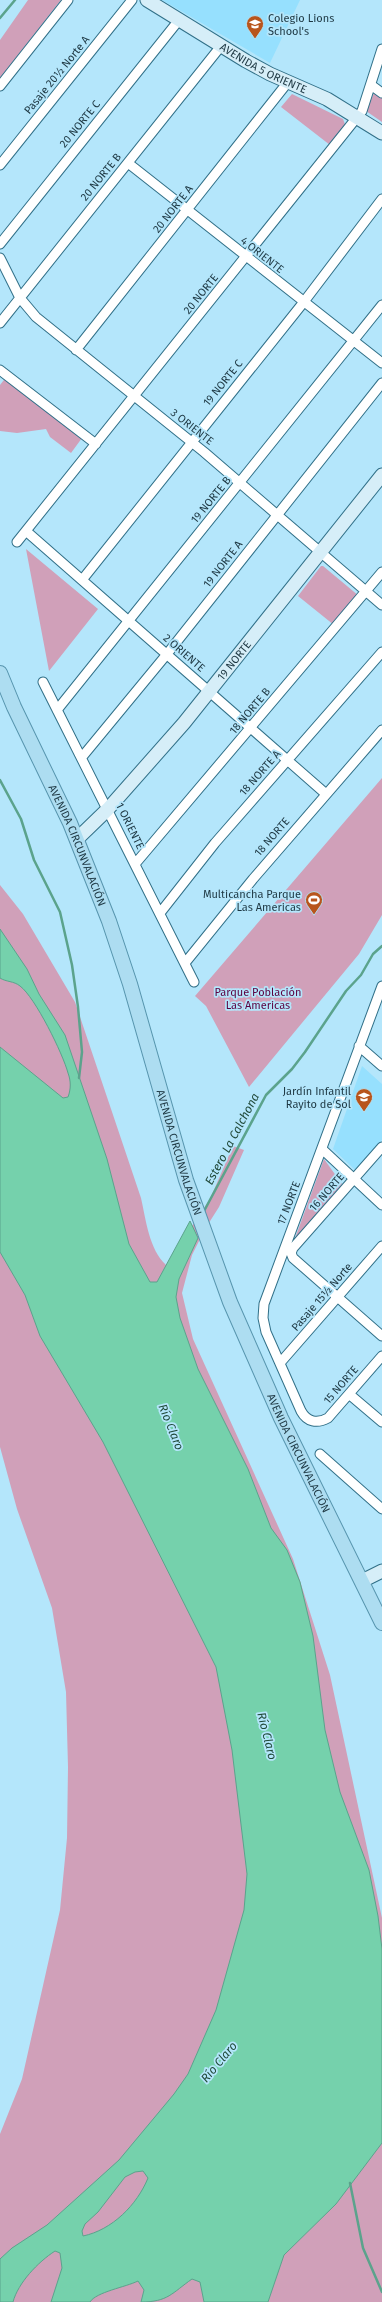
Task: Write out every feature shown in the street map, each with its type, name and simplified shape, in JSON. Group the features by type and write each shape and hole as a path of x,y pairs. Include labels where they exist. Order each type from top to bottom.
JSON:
{"main road":[{"name":"AVENIDA CIRCUNVALACIÓN","path":"0,673 14,707 77,840 121,955 186,1180 230,1302 280,1418 382,1623"}],"street":[{"path":"0,86 68,0"},
{"name":"Pasaje 20½ Norte A","path":"0,165 132,0"},
{"name":"AVENIDA 5 ORIENTE","path":"147,0 221,46 270,74 327,99 382,133"},
{"name":"20 NORTE C","path":"0,244 179,20"},
{"name":"20 NORTE B","path":"0,323 221,46"},
{"name":"20 NORTE","path":"17,542 362,111 382,49"},
{"name":"20 NORTE A","path":"76,350 288,82"},
{"path":"371,85 382,93"},
{"name":"4 ORIENTE","path":"128,163 303,303 382,363"},
{"name":"19 NORTE C","path":"82,580 303,303 382,199"},
{"name":"3 ORIENTE","path":"0,258 20,298 36,317 240,482 382,605"},
{"name":"19 NORTE B","path":"57,710 382,305"},
{"path":"0,370 96,444"},
{"name":"19 NORTE A","path":"82,757 167,654 382,384"},
{"name":"19 NORTE","path":"77,840 108,809 209,691 382,475"},
{"name":"2 ORIENTE","path":"26,531 326,794"},
{"name":"18 NORTE B","path":"134,864 367,592 382,572"},
{"name":"18 NORTE A","path":"160,913 215,843 382,652"},
{"name":"1 ORIENTE","path":"42,682 82,757 194,982"},
{"name":"18 NORTE","path":"185,963 253,879 382,730"},
{"name":"17 NORTE","path":"314,1422 303,1415 264,1325 263,1311 382,986"},
{"path":"359,1046 382,1066"},
{"name":"16 NORTE","path":"338,1297 293,1258 291,1253 293,1248 382,1147"},
{"path":"322,1149 382,1205"},
{"name":"Pasaje 15½ Norte","path":"280,1363 382,1246"},
{"path":"338,1297 382,1336"},
{"name":"15 NORTE","path":"314,1422 328,1418 382,1356"},
{"path":"349,1394 382,1422"},
{"path":"320,1454 382,1509"},
{"path":"362,1581 382,1571"}],"shaded area":[{"name":"Colegio Lions School's","path":"162,0 300,0 270,63"},
{"name":"Jardín Infantil Rayito de Sol","path":"362,1066 382,1084 382,1140 355,1170 333,1149"}],"green space":[{"path":"28,0 61,0 0,78 0,40"},
{"path":"374,93 382,98 382,122 366,111"},
{"path":"292,94 343,119 346,127 330,145 281,107"},
{"path":"7,376 82,438 71,453 50,437 46,429 17,433 0,431 0,385"},
{"path":"26,549 98,609 49,671"},
{"path":"321,566 323,566 359,596 334,625 298,596"},
{"name":"Parque Población Las Americas","path":"382,778 382,915 359,954 249,1087 206,1006 195,996"},
{"path":"0,885 23,914 75,1002 141,1198 152,1243 160,1258 166,1265 210,1199 233,1146 244,1150 219,1207 205,1229 192,1255 182,1293 193,1339 293,1559 330,1675 382,1918 382,2302 0,2302 0,2134 22,2079 60,1910 67,1838 68,1767 66,1692 52,1608 17,1509 0,1447"},
{"path":"324,1159 342,1184 294,1241"}],"water":[{"name":"Río Claro","path":"0,929 27,969 39,994 65,1035 107,1159 129,1244 150,1282 157,1282 190,1221 198,1238 179,1279 176,1297 180,1318 198,1369 248,1469 271,1528 287,1550 300,1582 313,1636 325,1730 340,1792 369,1870 378,1916 382,1949 382,2143 336,2204 284,2255 268,2302 204,2302 200,2282 192,2279 169,2296 150,2302 141,2302 144,2290 138,2281 98,2295 90,2302 51,2302 62,2268 60,2253 55,2251 42,2261 24,2280 13,2302 0,2302 0,2259 12,2248 47,2225 119,2160 174,2094 188,2074 216,2010 244,1910 247,1874 232,1750 216,1667 103,1442 40,1336 25,1295 0,1252 0,1047 63,1098 68,1097 70,1085 65,1064 48,1026 33,1002 20,986 0,978","holes":["143,2171 148,2178 137,2198 122,2215 104,2228 83,2236 82,2231 85,2224 98,2212 125,2177 135,2172"]}],"waterway":[{"path":"0,18 15,0"},
{"path":"0,780 21,819 34,860 60,912 72,965 78,1007 82,1052 79,1078"},
{"name":"Estero La Calchona","path":"203,1213 266,1095 292,1069 346,991 361,975 373,954 382,946"},
{"path":"350,2183 363,2248 382,2292"}],"place":[{"name":"Colegio Lions School's","path":"255,39"},
{"name":"Multicancha Parque Las Americas","path":"314,915"},
{"name":"Jardín Infantil Rayito de Sol","path":"364,1112"}]}
